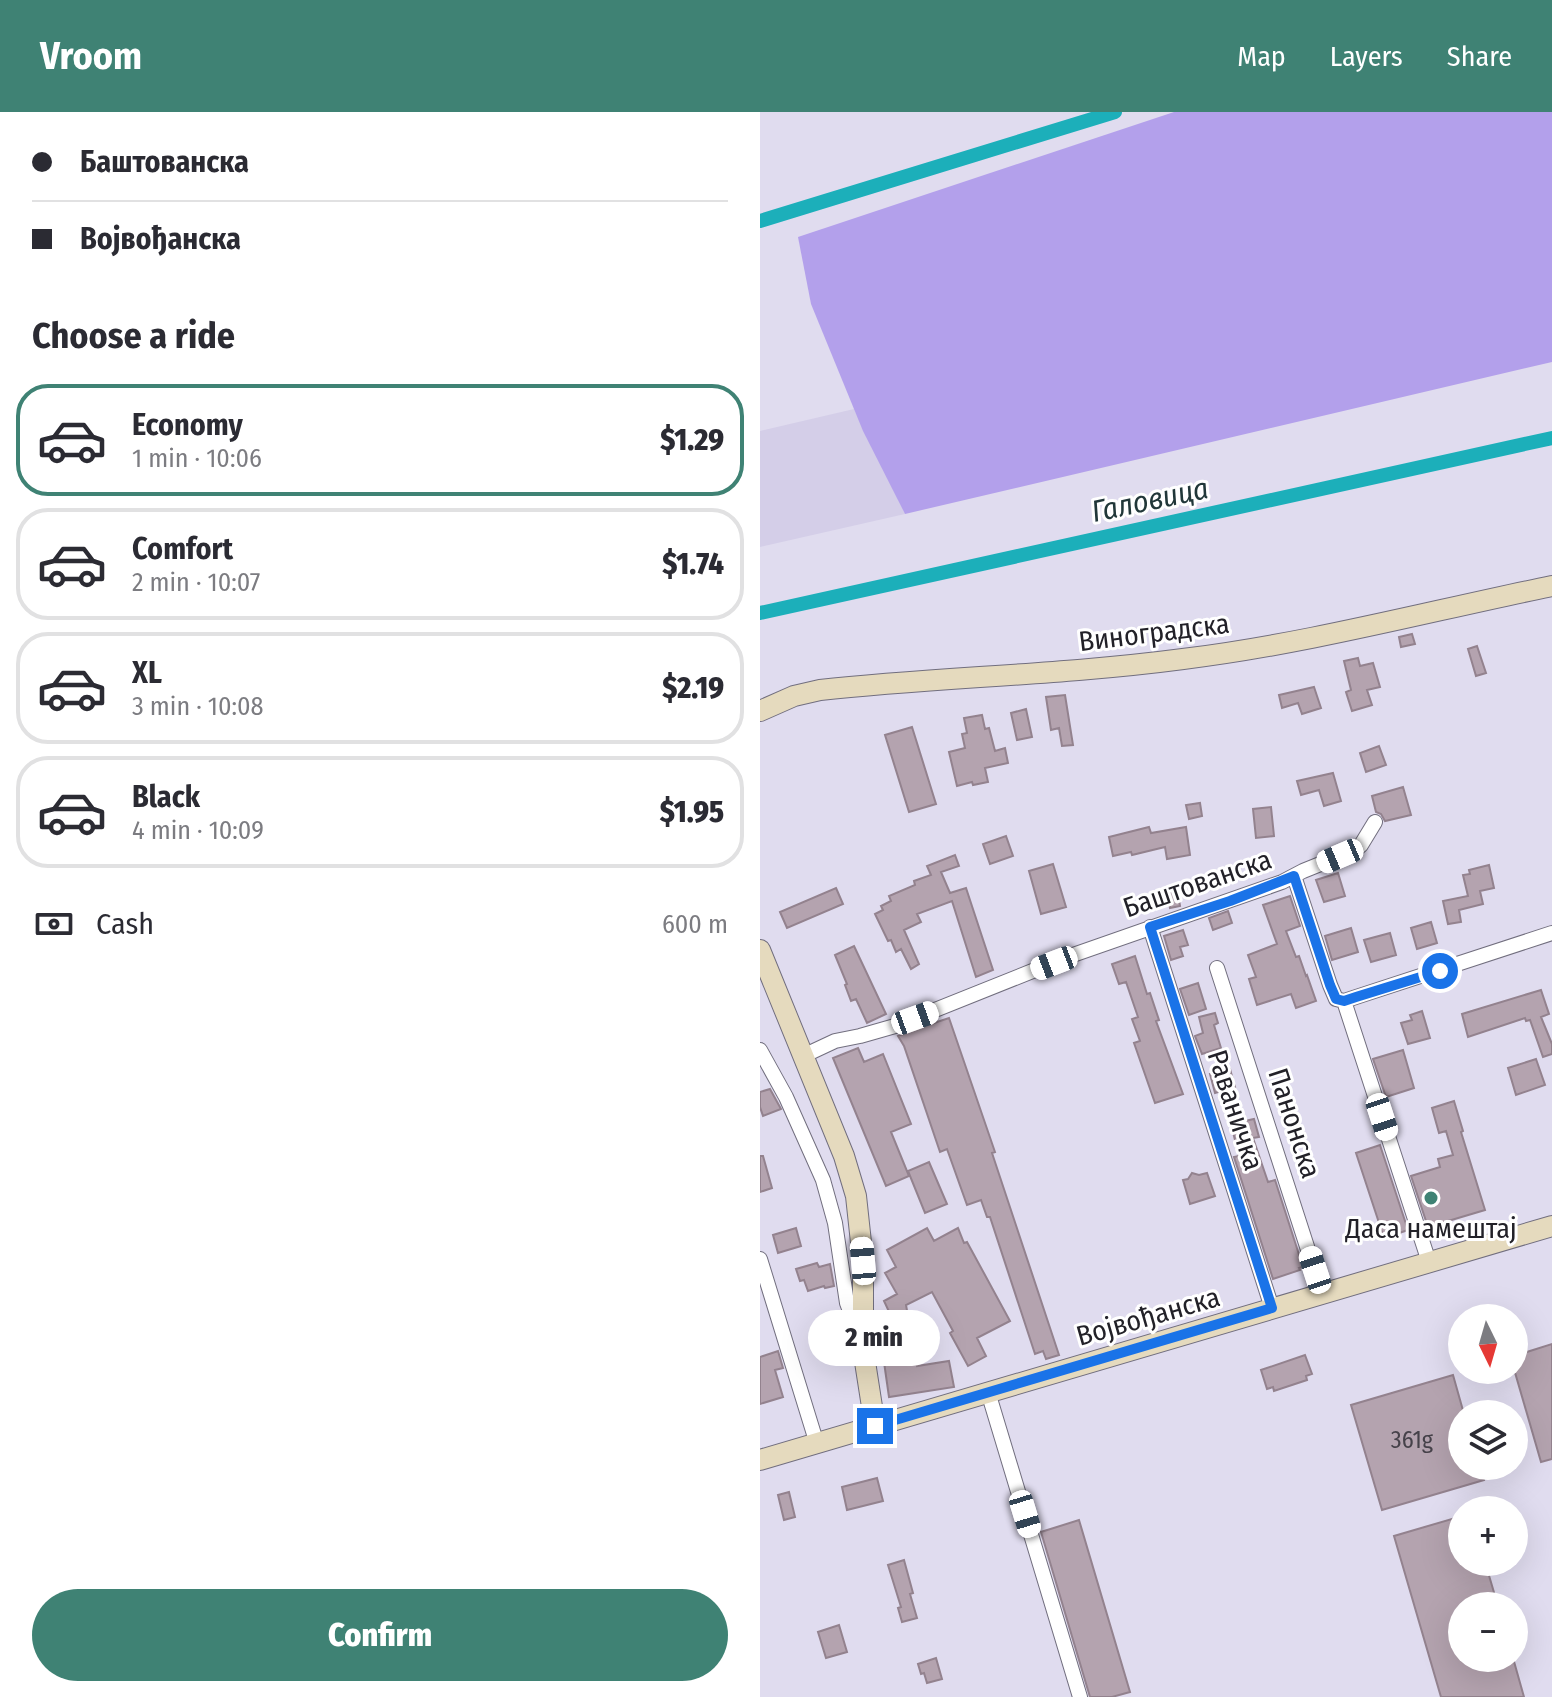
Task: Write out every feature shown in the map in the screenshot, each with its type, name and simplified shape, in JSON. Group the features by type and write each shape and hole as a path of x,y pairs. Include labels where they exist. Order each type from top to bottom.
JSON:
{"street":[{"name":"Виноградска","path":"760,711 794,696 820,690 1155,663 1226,653 1552,586"},
{"name":"Баштованска","path":"806,1054 824,1045 872,1033 935,1011 1150,927 1294,876 1355,850 1375,822"},
{"name":"Баштованска","path":"1294,876 1333,995 1344,1001 1429,1262"},
{"name":"Раваничка","path":"1150,927 1272,1308"},
{"path":"1344,1001 1552,933"},
{"path":"760,950 806,1054 856,1196 863,1261 865,1373 875,1426"},
{"name":"Панонска","path":"1217,968 1322,1293"},
{"path":"760,1050 786,1097 819,1170 832,1209 847,1303 853,1319 862,1329"},
{"name":"Војвођанска","path":"760,1460 1552,1226"},
{"path":"760,1259 817,1444"},
{"path":"988,1392 1080,1697"}],"shaded area":[{"path":"1174,112 1552,112 1552,362 905,514 863,431 811,304 798,237"},
{"path":"854,409 905,514 760,547 760,431"}],"building":[{"path":"1412,634 1415,644 1401,647 1399,637"},
{"path":"1477,646 1486,673 1476,676 1468,649"},
{"path":"1358,658 1360,666 1373,663 1380,687 1367,690 1372,705 1352,711 1346,692 1351,690 1344,661"},
{"path":"1314,687 1321,708 1302,714 1298,703 1282,708 1279,695"},
{"path":"1065,695 1073,745 1062,746 1059,728 1051,730 1046,697"},
{"path":"1026,709 1032,737 1017,740 1011,713"},
{"path":"982,715 995,751 1005,748 1008,763 985,768 988,782 957,786 949,752 965,748 962,734 967,733 964,718"},
{"path":"912,727 936,804 909,812 885,735"},
{"path":"1379,746 1386,765 1366,772 1360,753"},
{"path":"1333,773 1341,801 1324,806 1319,790 1301,795 1297,781"},
{"path":"1403,787 1411,815 1385,821 1376,812 1372,796"},
{"path":"1200,803 1202,816 1189,819 1186,805"},
{"path":"1271,807 1274,836 1256,838 1253,809"},
{"path":"1149,827 1151,833 1186,827 1190,855 1167,859 1165,847 1113,856 1109,837"},
{"path":"1006,836 1013,856 990,864 983,844"},
{"path":"955,855 959,866 941,872 950,893 966,888 993,970 976,977 952,901 917,914 921,922 904,930 919,964 911,969 901,949 896,952 891,940 888,941 875,914 883,910 881,906 891,901 889,896 931,875 927,866"},
{"path":"1053,864 1066,907 1041,914 1029,871"},
{"path":"1489,865 1494,888 1480,891 1483,904 1459,910 1461,922 1448,924 1443,901 1468,896 1463,875 1470,874 1469,870"},
{"path":"1338,873 1345,896 1324,902 1316,880"},
{"path":"1177,886 1180,906 1170,908 1166,888"},
{"path":"836,888 843,904 787,928 780,912"},
{"path":"1290,896 1300,926 1286,931 1316,1001 1296,1008 1291,994 1257,1005 1249,979 1256,977 1248,955 1277,944 1263,905"},
{"path":"1228,911 1232,923 1213,930 1209,918"},
{"path":"1431,922 1437,943 1417,949 1411,928"},
{"path":"1351,928 1358,952 1332,960 1325,936"},
{"path":"1183,930 1188,945 1180,947 1183,956 1171,960 1164,936"},
{"path":"1390,933 1396,955 1371,962 1364,940"},
{"path":"854,946 886,1014 867,1023 856,999 851,1001 835,955"},
{"path":"1135,956 1183,1094 1155,1103 1134,1043 1140,1041 1132,1019 1138,1017 1126,982 1119,984 1112,964"},
{"path":"1198,983 1206,1009 1189,1015 1180,989"},
{"path":"1541,990 1549,1014 1541,1017 1552,1044 1552,1054 1543,1057 1530,1020 1526,1021 1525,1018 1468,1037 1462,1014"},
{"path":"1422,1011 1430,1038 1408,1044 1401,1023 1412,1020 1410,1015"},
{"path":"1215,1013 1218,1023 1214,1025 1221,1048 1202,1054 1195,1036 1203,1033 1199,1017"},
{"path":"949,1018 1059,1355 1046,1359 1043,1351 1035,1354 990,1217 987,1217 981,1200 967,1205 947,1149 940,1152 898,1036"},
{"path":"858,1048 864,1062 883,1054 911,1124 891,1132 909,1176 886,1186 833,1058"},
{"path":"1403,1050 1414,1088 1386,1097 1373,1059"},
{"path":"1536,1059 1545,1085 1516,1095 1508,1068"},
{"path":"1230,1069 1235,1087 1215,1093 1210,1074"},
{"path":"770,1089 781,1109 763,1116 760,1092"},
{"path":"1454,1101 1485,1210 1428,1227 1411,1176 1440,1167 1438,1159 1453,1155 1446,1131 1439,1133 1432,1108"},
{"path":"1254,1119 1259,1137 1253,1138 1268,1182 1275,1180 1303,1267 1273,1279 1234,1157 1239,1156 1231,1124"},
{"path":"1380,1145 1408,1230 1384,1238 1356,1153"},
{"path":"760,1156 763,1156 772,1188 760,1192"},
{"path":"929,1162 947,1204 925,1213 908,1171"},
{"path":"1192,1173 1207,1173 1215,1196 1190,1204 1183,1180"},
{"path":"796,1228 801,1246 778,1253 773,1235"},
{"path":"927,1228 934,1241 958,1228 1010,1321 977,1338 986,1356 968,1366 932,1292 906,1305 917,1366 949,1361 954,1387 889,1397 878,1320 892,1318 884,1301 897,1294 885,1273 896,1267 887,1250"},
{"path":"817,1263 819,1267 830,1264 834,1286 808,1291 796,1269"},
{"path":"1552,1344 1552,1459 1541,1462 1528,1417 1528,1400 1523,1400 1518,1384 1528,1384 1528,1352"},
{"path":"778,1351 783,1368 775,1370 783,1397 760,1404 760,1357"},
{"path":"1305,1355 1312,1374 1306,1376 1307,1380 1274,1391 1273,1387 1267,1389 1261,1370"},
{"path":"1448,1376 1448,1384 1456,1384 1460,1400 1448,1400 1448,1480 1484,1480 1382,1510 1351,1405"},
{"path":"877,1478 883,1501 847,1510 842,1487"},
{"path":"789,1492 795,1517 784,1520 778,1495"},
{"path":"1079,1520 1130,1692 1112,1697 1090,1697 1041,1532"},
{"path":"1448,1520 1448,1576 1489,1576 1494,1592 1448,1592 1448,1672 1517,1672 1524,1697 1441,1697 1394,1536"},
{"path":"904,1560 917,1618 902,1622 898,1608 901,1607 888,1565"},
{"path":"839,1625 847,1652 826,1658 818,1632"},
{"path":"936,1658 942,1679 927,1683 918,1664"}],"waterway":[{"path":"760,221 1115,112"},
{"name":"Галовица","path":"760,613 1552,438"}],"place":[{"name":"Даса намештај","path":"1431,1198"}],"route":[{"path":"875,1426 1272,1308 1150,927 1294,876 1336,999 1344,1001 1440,971"}]}
